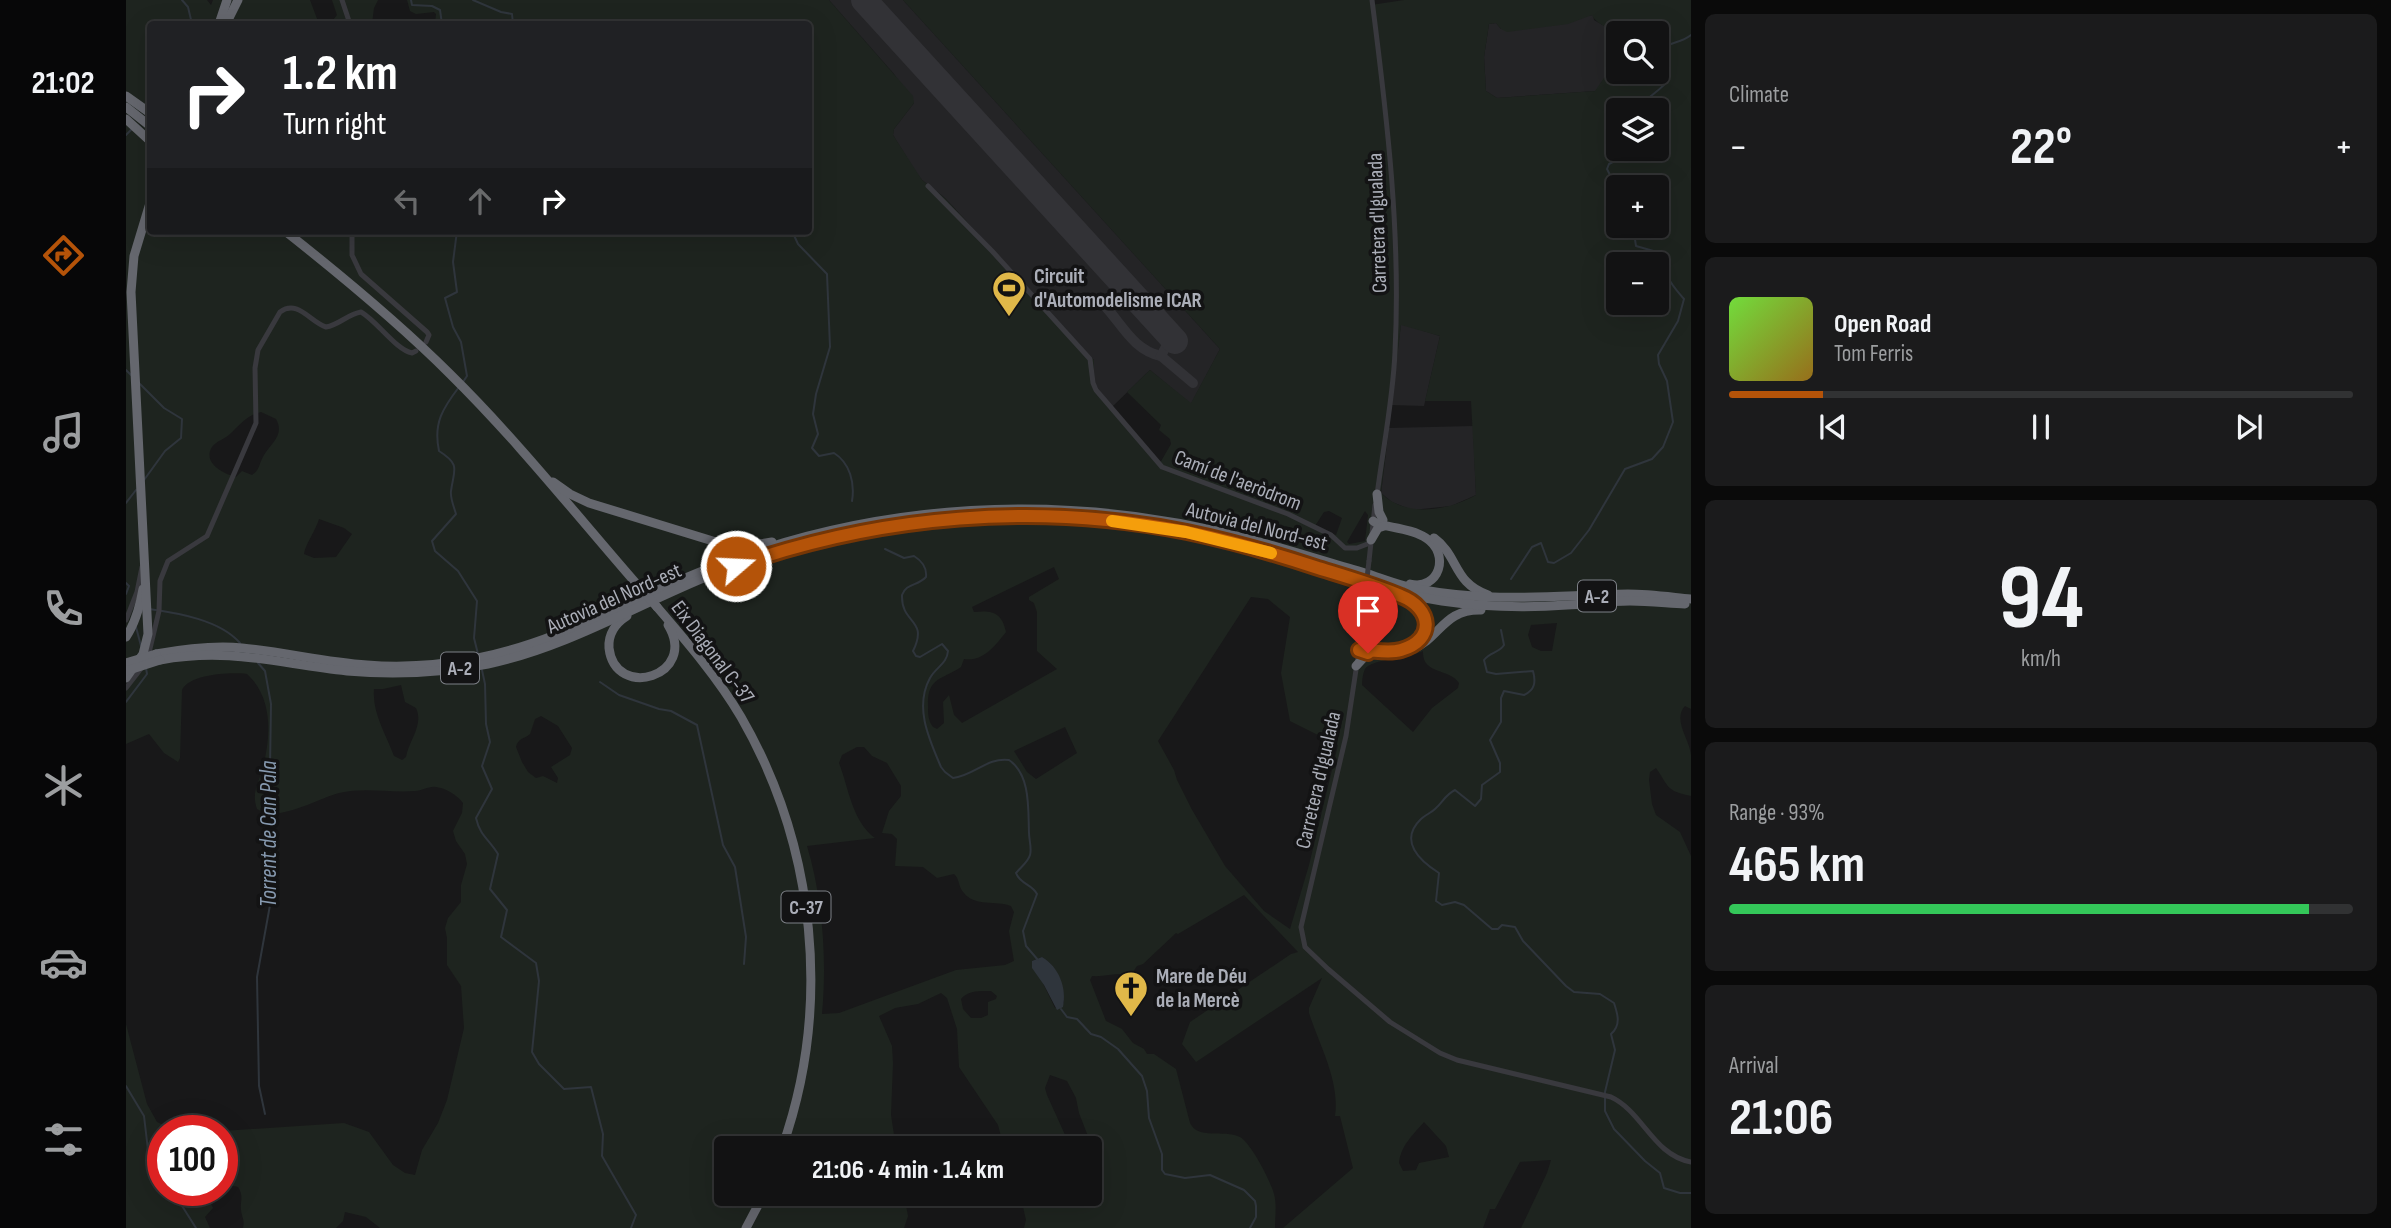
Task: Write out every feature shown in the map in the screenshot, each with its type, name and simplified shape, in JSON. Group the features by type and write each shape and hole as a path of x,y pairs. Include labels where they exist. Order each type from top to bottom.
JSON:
{"highway":[{"path":"223,21 228,0"},
{"path":"224,21 236,0"},
{"path":"126,96 147,111"},
{"path":"126,107 147,123"},
{"path":"126,119 147,138"},
{"path":"126,678 143,654 147,642 142,607 143,554 132,271 147,212"},
{"path":"282,235 337,273"},
{"name":"Eix Diagonal C-37","path":"290,235 358,290 450,374 531,460 689,645 715,679 750,734 771,778 797,856 806,902 810,949 810,1008 805,1063 786,1136"},
{"path":"298,235 350,279 358,290"},
{"path":"531,460 554,482 580,499 716,542 752,545 798,538"},
{"path":"1371,542 1380,522 1377,494"},
{"name":"Autovia del Nord-est","path":"126,663 192,648 239,647 336,662 384,666 439,664 474,659 557,636 708,569 798,538 887,519 1018,509 1089,512 1207,529 1418,590 1468,597 1630,594 1691,599"},
{"name":"Autovia del Nord-est","path":"126,671 158,657 222,654 373,673 451,670 548,647 684,586 780,551 863,531 940,520 1028,516 1112,521 1186,532 1249,547 1387,590 1439,601 1481,606 1563,606 1629,601 1691,605"},
{"path":"1364,573 1416,585 1429,581 1438,572 1441,558 1437,548 1426,538 1380,522"},
{"path":"1380,522 1432,537 1447,551 1459,575 1468,584 1485,594 1503,598"},
{"path":"659,609 675,641 672,659 665,670 652,677 627,675 617,667 611,656 609,643 615,627 631,614 684,586"},
{"path":"1387,590 1418,605 1425,616 1422,635 1416,643 1399,650"},
{"path":"1356,666 1364,648 1381,651 1412,649 1421,645 1444,622 1473,609 1534,610 1563,606"},
{"path":"126,637 129,621 142,607"},
{"path":"746,1228 758,1206"}],"street":[{"path":"342,0 349,21"},
{"name":"Carretera d'Igualada","path":"1372,0 1392,167 1396,310 1395,355 1377,494"},
{"name":"Camí de l'aeròdrom","path":"928,186 1090,359 1096,390 1162,467 1288,514 1331,536 1345,548 1357,548 1371,542"},
{"path":"352,235 352,255 361,274 427,332 429,335 426,342"},
{"path":"126,688 148,659 159,611 160,581 168,561 207,536 246,450 256,424 255,368 258,350 280,312 289,307 300,309 318,325 326,327 361,312 380,326 406,352 416,351"},
{"path":"1364,648 1365,595 1371,542"},
{"name":"Carretera d'Igualada","path":"1356,666 1346,736 1301,927 1305,947 1390,1022 1440,1052 1458,1060 1605,1095 1620,1102 1670,1155 1691,1163"}],"shaded area":[{"path":"126,0 207,0 211,5 213,0 310,0 318,21 147,21 147,235 812,235 812,21 435,21 434,12 416,14 410,11 407,0 829,0 913,96 914,103 894,129 893,135 922,180 945,198 1094,360 1094,383 1098,390 1160,463 1171,444 1170,439 1159,430 1161,425 1127,392 1150,370 1191,403 1220,349 903,0 1370,0 1371,5 1404,0 1691,0 1691,709 1685,706 1680,717 1691,755 1691,796 1669,787 1656,768 1650,772 1649,780 1656,815 1680,832 1691,856 1691,1228 1521,1228 1551,1160 1520,1162 1495,1209 1490,1209 1483,1228 1283,1228 1353,1168 1340,1116 1335,1116 1332,1077 1309,1013 1322,978 1196,1062 1182,1044 1190,1022 1291,954 1298,952 1244,895 1176,933 1143,964 1137,966 1131,975 1092,976 1090,980 1106,1021 1122,1029 1133,1043 1147,1054 1154,1054 1176,1069 1190,1123 1194,1128 1205,1133 1240,1137 1250,1147 1274,1194 1275,1228 1024,1228 1026,1220 1023,1206 1102,1206 1102,1136 1088,1136 1076,1098 1067,1081 1050,1075 1045,1088 1066,1136 1001,1136 998,1125 959,1067 957,1029 947,998 941,993 918,1004 895,1008 879,1016 892,1046 891,1115 894,1136 714,1136 714,1206 906,1206 908,1216 904,1228 380,1228 366,1217 345,1212 343,1221 336,1228 243,1228 238,1187 238,1130 344,1123 369,1132 393,1165 405,1173 415,1175 422,1150 438,1123 447,1100 464,1028 461,986 447,965 445,928 448,918 461,902 461,885 467,864 453,831 462,813 463,803 451,792 433,787 415,791 348,791 287,812 266,813 257,809 255,792 266,755 268,718 262,694 247,674 202,677 186,685 182,690 180,758 178,762 164,753 149,734 126,744","holes":["1592,15 1606,28 1606,21 1669,21 1669,84 1606,84 1606,75 1595,91 1497,98 1486,91 1484,57 1489,24 1496,23 1507,32 1568,24","1401,325 1440,336 1425,401 1471,401 1476,495 1453,505 1427,509 1414,509 1391,501 1381,493","261,412 276,419 279,430 255,473 252,475 242,471 236,477 216,467 210,458 212,447 248,418","1329,511 1342,518 1336,535 1315,526 1324,512","1365,511 1368,515 1365,541 1349,544 1347,542","319,519 344,528 352,534 336,557 314,558 304,554","1054,567 1059,579 1029,597 1029,600 1034,603 1037,612 1037,651 1057,669 962,723 954,715 949,695 943,702 944,723 937,729 931,724 928,714 928,697 933,684 961,667 964,659 977,658 988,652 1006,632 999,616 986,611 974,612 972,607","1251,597 1268,599 1290,617 1281,673 1290,721 1338,745 1309,865 1290,929 1264,911 1225,866 1191,808 1158,741","1557,623 1552,651 1541,651 1532,647 1528,635 1531,625","1423,651 1424,659 1431,668 1455,678 1459,683 1458,688 1432,708 1413,732 1362,685 1364,671 1369,666","401,685 405,702 416,708 417,726 406,757 402,760 394,756 380,723 374,689","541,716 558,726 572,748 570,755 551,767 558,778 557,783 543,776 536,778 528,772 516,747 520,740 530,734 535,719","1065,727 1077,753 1036,779 1027,772 1014,751","857,747 864,747 872,756 887,763 901,786 901,796 889,811 882,833 892,834 897,839 895,866 923,867 937,878 954,874 962,891 974,900 1011,906 1014,912 1009,931 1014,961 1005,965 956,970 839,1013 822,1014 822,930 817,887 807,846 875,838 861,823 852,804 839,763 842,755","1042,957 1052,966 1061,983 1064,1003 1055,1008 1032,961","991,991 997,996 988,1002 988,1015 981,1018 971,1018 963,1009 961,999 967,994","1424,1122 1446,1146 1449,1157 1419,1163 1416,1170 1403,1171 1399,1163 1408,1141"]},
{"path":"332,0 378,0 372,21 330,21 337,15"},
{"path":"829,0 903,0 1220,349 1191,404 1150,370 1112,407 1094,383 1094,360 945,198 915,171 893,135 894,129 914,103 894,74"},
{"path":"1593,15 1594,20 1606,27 1606,76 1596,91 1497,98 1486,91 1484,57 1489,24 1496,23 1501,29"},
{"path":"1401,324 1440,336 1424,406 1391,405"},
{"path":"1473,426 1476,495 1451,506 1412,510 1392,502 1381,493 1389,428"},
{"path":"1042,957 1053,966 1063,985 1063,1007 1057,1010 1032,968 1032,961"},
{"path":"126,1024 147,1104 153,1115 147,1115 147,1206 212,1206 205,1217 210,1228 126,1228"}],"waterway":[{"path":"182,0 188,7 191,21"},
{"path":"411,0 412,5 432,6 440,10 442,21"},
{"path":"473,0 512,14 513,21"},
{"path":"1669,45 1691,35"},
{"path":"1649,98 1665,84"},
{"path":"126,135 131,130"},
{"path":"1610,175 1607,169 1615,161"},
{"path":"456,235 453,262 457,292 445,298 453,327 461,342 467,376 463,382"},
{"path":"794,235 798,244 827,274 830,347 816,394 813,414 818,434 812,448 819,456 834,453 844,462 852,481 852,501"},
{"path":"1511,579 1532,547 1541,543 1548,562 1554,563 1571,553 1589,530 1625,469 1652,459 1663,447 1673,422 1667,381 1658,355 1678,321 1684,299 1668,276 1669,259 1664,254 1636,246 1635,238"},
{"path":"126,370 131,375"},
{"path":"140,384 164,408 182,419 181,438 165,451 144,480"},
{"path":"459,387 444,409 437,432 439,451 451,460 454,468 451,494 456,514 432,541 435,551 458,571 477,601 474,638 478,654"},
{"path":"126,503 136,490"},
{"path":"885,549 904,558 914,556 922,562 926,571 926,577 906,588 902,595 903,605 918,633 913,651 916,656 920,657 942,644 948,651 946,659 930,678 923,700 925,723 941,767 953,778 961,777 994,761 1009,760 1016,766 1025,784 1031,852 1028,860 1016,873 1020,880 1037,894 1023,931 1026,946 1038,960"},
{"path":"126,583 129,586 126,594"},
{"name":"Torrent de Can Pala","path":"149,609 185,615 210,623 232,635 240,643"},
{"path":"136,627 141,646"},
{"path":"1501,630 1504,645 1484,660 1487,672 1496,674 1533,671 1534,685 1524,695 1504,691 1501,698 1501,722 1490,740 1500,763 1500,772 1482,785 1481,799 1475,806 1455,790 1421,819 1411,835 1414,850 1425,863 1439,873 1436,901 1442,905 1455,902 1464,905 1492,929 1498,929 1502,925 1515,927 1523,941 1566,986 1574,992 1600,994 1614,1003 1618,1020 1611,1034 1615,1050 1605,1092 1605,1111 1614,1129 1660,1173 1664,1188 1691,1193"},
{"name":"Torrent de Can Pala","path":"258,663 265,671 271,704 270,768 264,820 272,894 257,977 259,1086 265,1114"},
{"path":"126,702 147,674 146,668"},
{"path":"482,670 490,742 482,766 492,789 476,818 482,833 498,854 490,889 507,910 501,937 536,963 539,981 532,1052 539,1064 564,1089 591,1087 603,1134 602,1156 636,1215 631,1228"},
{"path":"600,682 619,695 671,711 697,725 723,845 735,867 746,937 744,964"},
{"path":"1061,1009 1067,1017 1077,1019 1091,1034 1101,1037 1118,1049 1142,1076 1147,1091 1149,1118 1162,1154 1162,1170 1165,1174 1185,1178 1210,1175 1244,1190 1255,1201 1256,1206 1256,1217 1250,1228"},
{"path":"126,1086 144,1116 147,1142"},
{"path":"182,1206 196,1228"}],"taxiway":[{"path":"1104,305 1135,342 1161,356"},
{"path":"1171,337 1161,356 1193,383"}],"runway":[{"path":"864,0 1175,341"}],"slow traffic":[{"path":"1112,521 1186,532 1271,553"}],"place":[{"name":"Circuit d'Automodelisme ICAR","path":"1009,318"},
{"name":"Mare de Déu de la Mercè","path":"1131,1018"}],"route":[{"path":"736,566 780,551 863,531 940,520 1028,516 1147,525 1249,547 1387,590 1418,605 1425,616 1425,629 1416,643 1399,650 1359,650 1368,653"}]}
